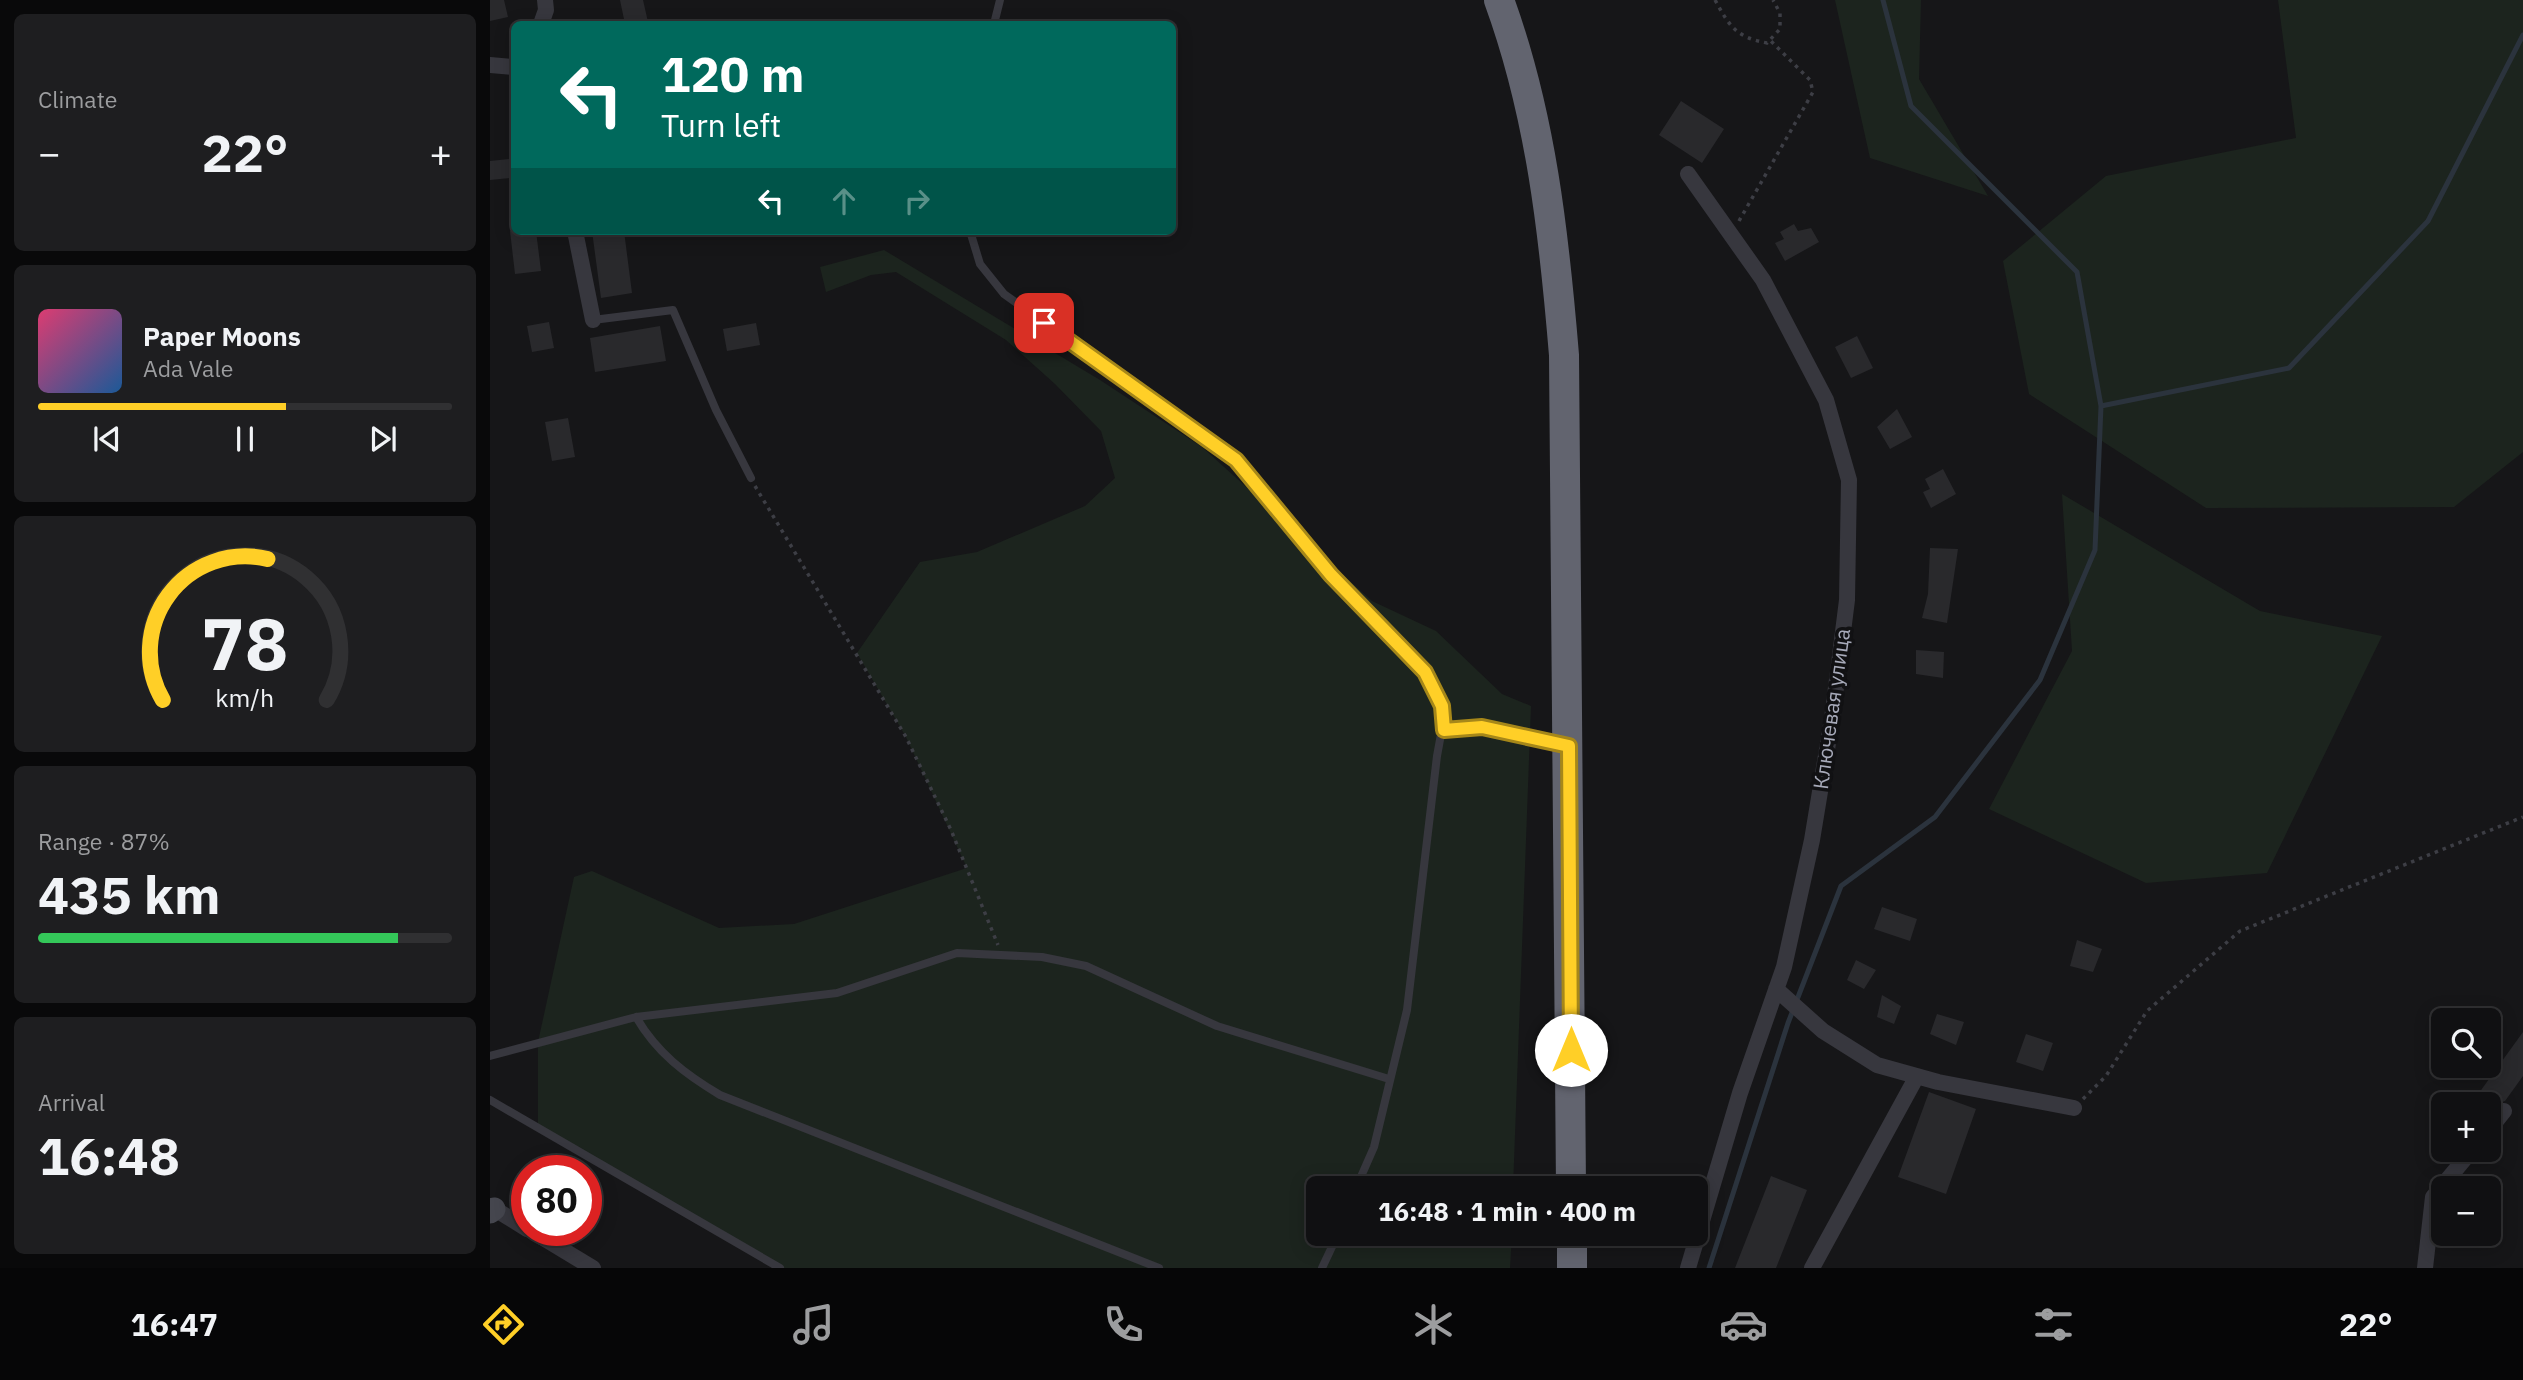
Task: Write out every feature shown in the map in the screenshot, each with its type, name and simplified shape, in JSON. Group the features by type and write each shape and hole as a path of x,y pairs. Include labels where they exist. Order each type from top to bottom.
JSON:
{"highway":[{"path":"1499,0 1519,54 1542,155 1564,355 1571,1176"},
{"path":"1572,1246 1572,1268"}],"street":[{"path":"542,21 547,10 545,0"},
{"path":"490,65 511,66"},
{"name":"Ключевая улица","path":"1688,174 1763,281 1826,400 1849,480 1847,600 1832,719 1812,840 1776,989 1740,1093 1688,1268"},
{"path":"576,235 593,320"},
{"path":"1776,989 1823,1031 1877,1065 1917,1076 2074,1108"},
{"path":"1812,1268 1917,1076"},
{"path":"2501,1115 2504,1111"},
{"path":"2425,1268 2433,1197 2463,1162"},
{"path":"491,1209 511,1220"},
{"path":"556,1246 593,1268"}],"lane":[{"path":"995,21 1000,0"},
{"path":"971,235 980,264 1004,294 1236,460 1331,575 1425,672 1442,706 1444,730 1437,756 1407,1010 1374,1147 1361,1176"},
{"path":"593,320 673,310 720,419 751,478"},
{"path":"1444,730 1482,727 1569,746"},
{"path":"490,1056 636,1017 836,993 957,953 1000,953 1042,957 1086,966 1217,1026 1389,1079"},
{"path":"636,1017 649,1039 668,1059 720,1095 1159,1268"},
{"path":"490,1100 780,1268"},
{"path":"1322,1268 1332,1246"}],"path":[{"path":"1715,0 1725,18 1744,38 1767,43 1780,29 1780,13 1773,0"},
{"path":"1731,234 1766,179 1813,92 1810,80 1770,40"},
{"path":"751,478 906,737 991,922 1000,953"},
{"path":"2074,1108 2106,1076 2147,1011 2240,931 2523,817"}],"shaded area":[{"path":"1835,0 1921,0 1919,79 1988,196 1870,158"},
{"path":"2278,0 2523,0 2523,452 2454,507 2206,508 2029,394 2003,261 2106,176 2296,138"},
{"path":"884,250 1100,380 1202,447 1372,601 1436,631 1502,694 1531,706 1513,1176 1306,1176 1306,1246 1511,1246 1510,1268 780,1268 602,1165 602,1155 585,1155 538,1128 538,1042 574,877 592,871 719,928 794,924 967,868 906,737 857,653 920,562 977,552 1085,506 1115,478 1101,431 1055,384 1006,340 896,272 871,275 826,292 820,267"},
{"path":"2062,494 2260,611 2382,636 2267,873 2146,883 1989,809 2072,651"}],"building":[{"path":"490,0 504,0 508,17 490,21"},
{"path":"620,0 643,0 648,21 624,21"},
{"path":"1681,101 1724,129 1702,163 1659,135"},
{"path":"509,159 511,178 490,180 490,161"},
{"path":"1794,224 1798,231 1811,228 1819,242 1785,261 1775,243 1784,239 1780,232"},
{"path":"510,231 511,235 536,235 541,271 515,274"},
{"path":"593,235 625,235 632,293 601,298"},
{"path":"549,322 554,348 532,352 527,326"},
{"path":"756,323 760,345 727,351 723,329"},
{"path":"660,326 666,361 595,372 590,338"},
{"path":"1857,336 1873,368 1851,378 1835,347"},
{"path":"1897,409 1912,437 1890,449 1877,427"},
{"path":"568,418 575,457 552,461 545,422"},
{"path":"1943,469 1956,494 1931,508 1923,492 1930,489 1925,479"},
{"path":"1930,548 1958,549 1947,623 1922,618 1928,594"},
{"path":"1916,650 1944,652 1943,678 1916,674"},
{"path":"1882,907 1917,919 1910,941 1874,929"},
{"path":"2077,940 2102,949 2093,972 2070,966"},
{"path":"1856,960 1876,970 1864,989 1847,980"},
{"path":"1882,995 1901,1006 1894,1024 1877,1017"},
{"path":"1937,1014 1964,1022 1956,1045 1930,1034"},
{"path":"2523,1032 2523,1076 2505,1101 2501,1102 2501,1092 2480,1092 2490,1078 2501,1078 2501,1062"},
{"path":"2026,1034 2053,1043 2043,1071 2016,1062"},
{"path":"1929,1092 1976,1109 1946,1194 1898,1177"},
{"path":"1771,1176 1807,1190 1776,1268 1735,1268"}],"waterway":[{"path":"1709,1268 1788,1023 1841,886 1935,817 2040,680 2095,550 2101,406 2077,272 1911,106 1883,0"},
{"path":"2101,406 2289,368 2428,221 2523,35"}],"route":[{"path":"1044,323 1198,430 1236,460 1331,575 1425,672 1442,706 1444,730 1482,727 1569,746 1571,1050"}]}
